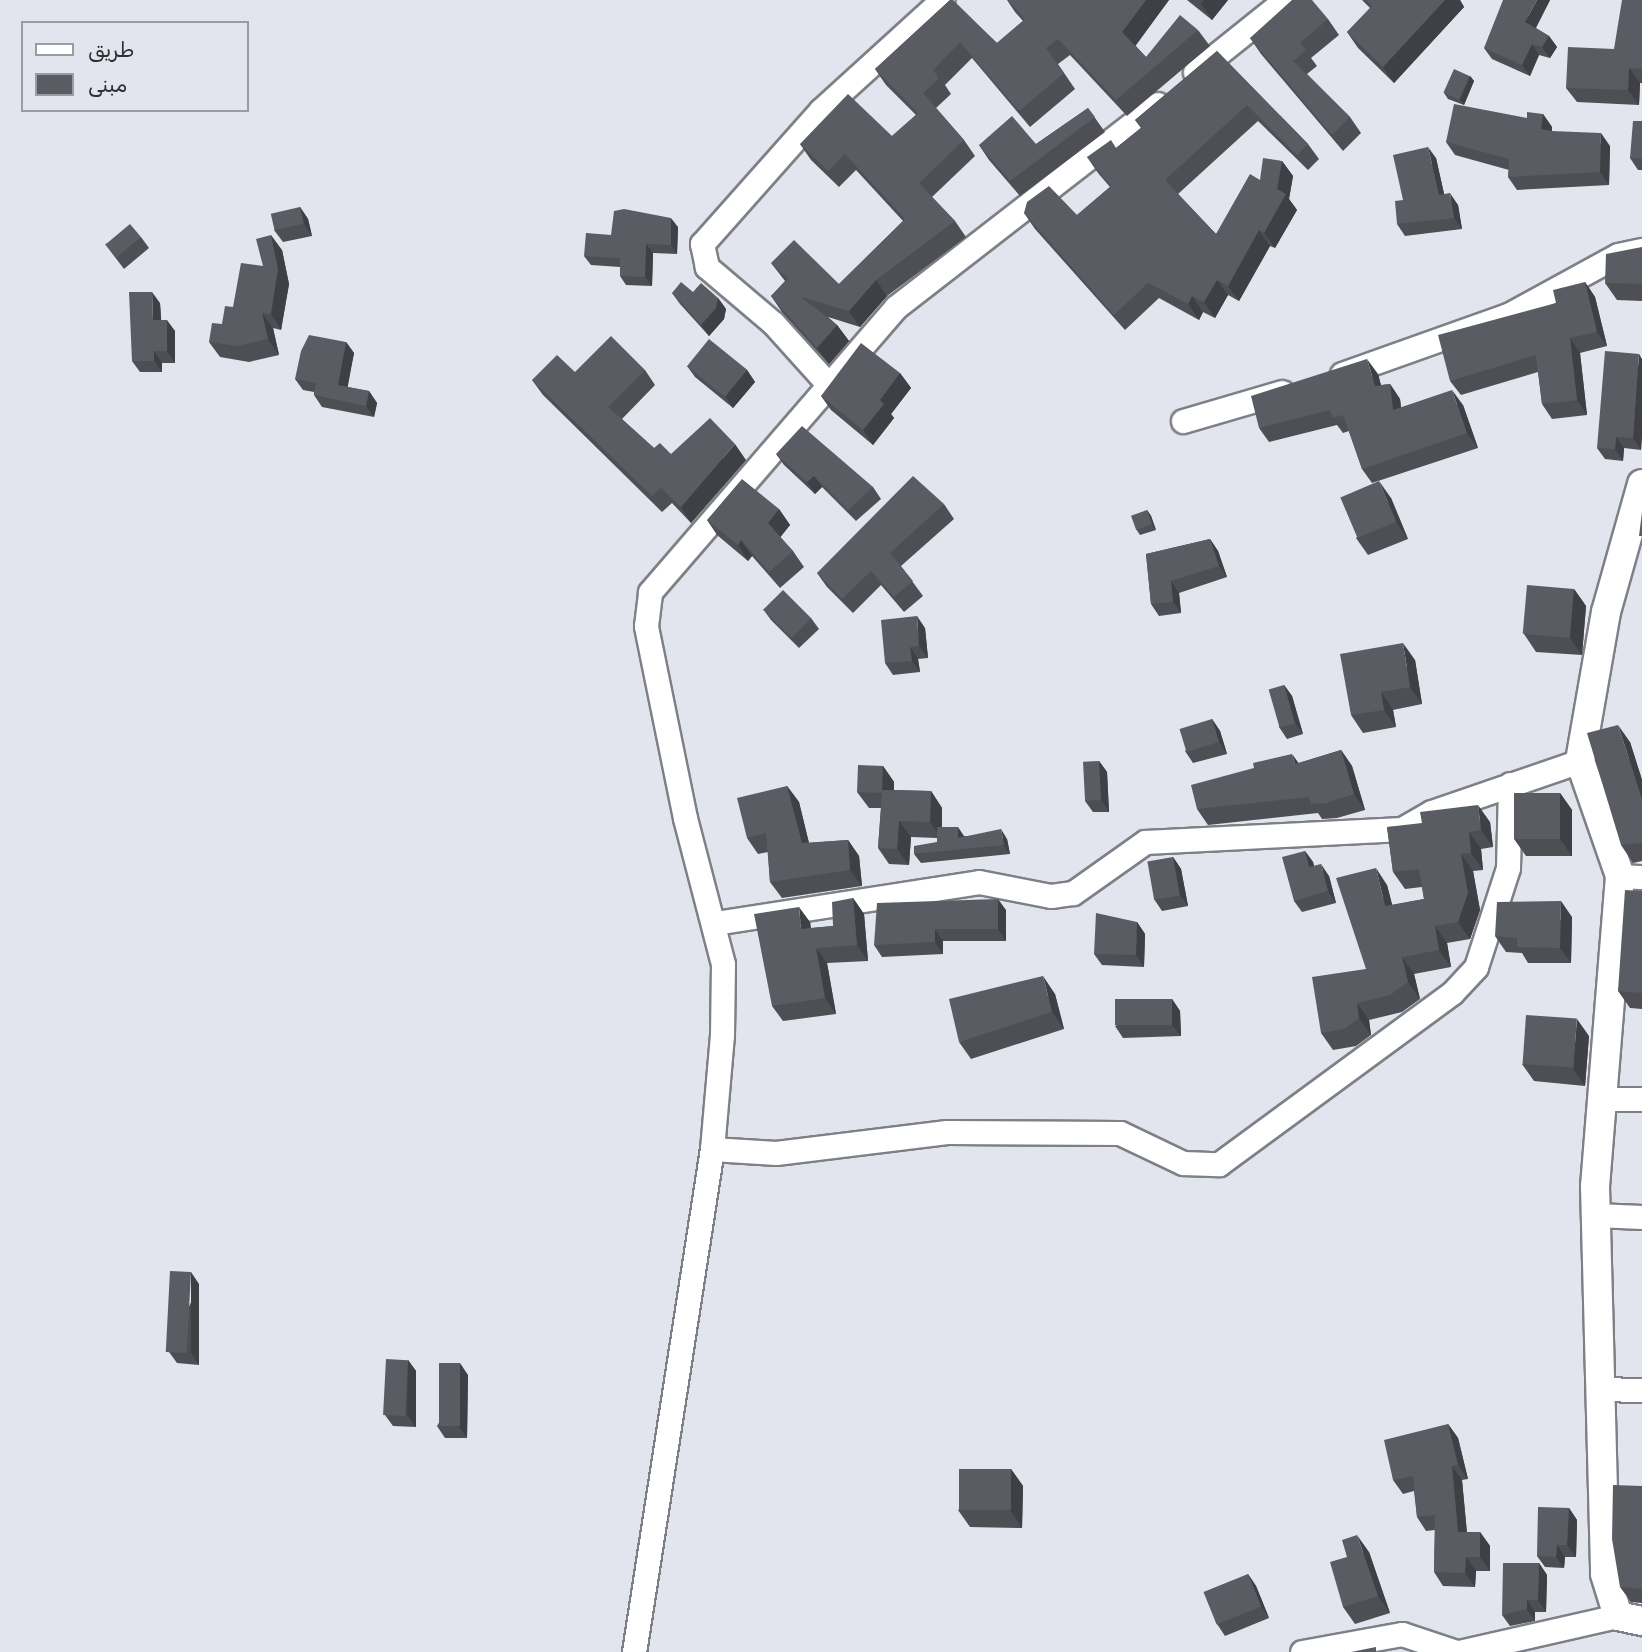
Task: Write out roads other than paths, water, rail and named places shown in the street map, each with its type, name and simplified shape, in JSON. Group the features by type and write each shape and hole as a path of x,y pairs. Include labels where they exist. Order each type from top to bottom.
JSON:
{"street":[{"path":"828,384 773,323 707,267 702,244 821,110 942,0"},
{"path":"635,1652 712,1149 723,964 715,923 685,818 645,609 658,577 896,307 1128,133 1285,0"},
{"path":"1183,421 1312,383 1508,314 1618,256 1642,250"},
{"path":"1302,1652 1402,1634 1458,1652 1630,1618 1605,1574 1595,1215 1602,1099 1631,877 1580,761 1606,612 1642,484"},
{"path":"715,923 979,882 1051,895 1073,893 1144,842 1402,829 1510,784 1580,761"},
{"path":"712,1149 787,1152 947,1132 1119,1133 1182,1163 1219,1164 1422,1016 1476,967 1508,868 1510,784"},
{"path":"1602,1099 1642,1100"},
{"path":"1595,1215 1642,1217"},
{"path":"1598,1389 1642,1390"}]}
